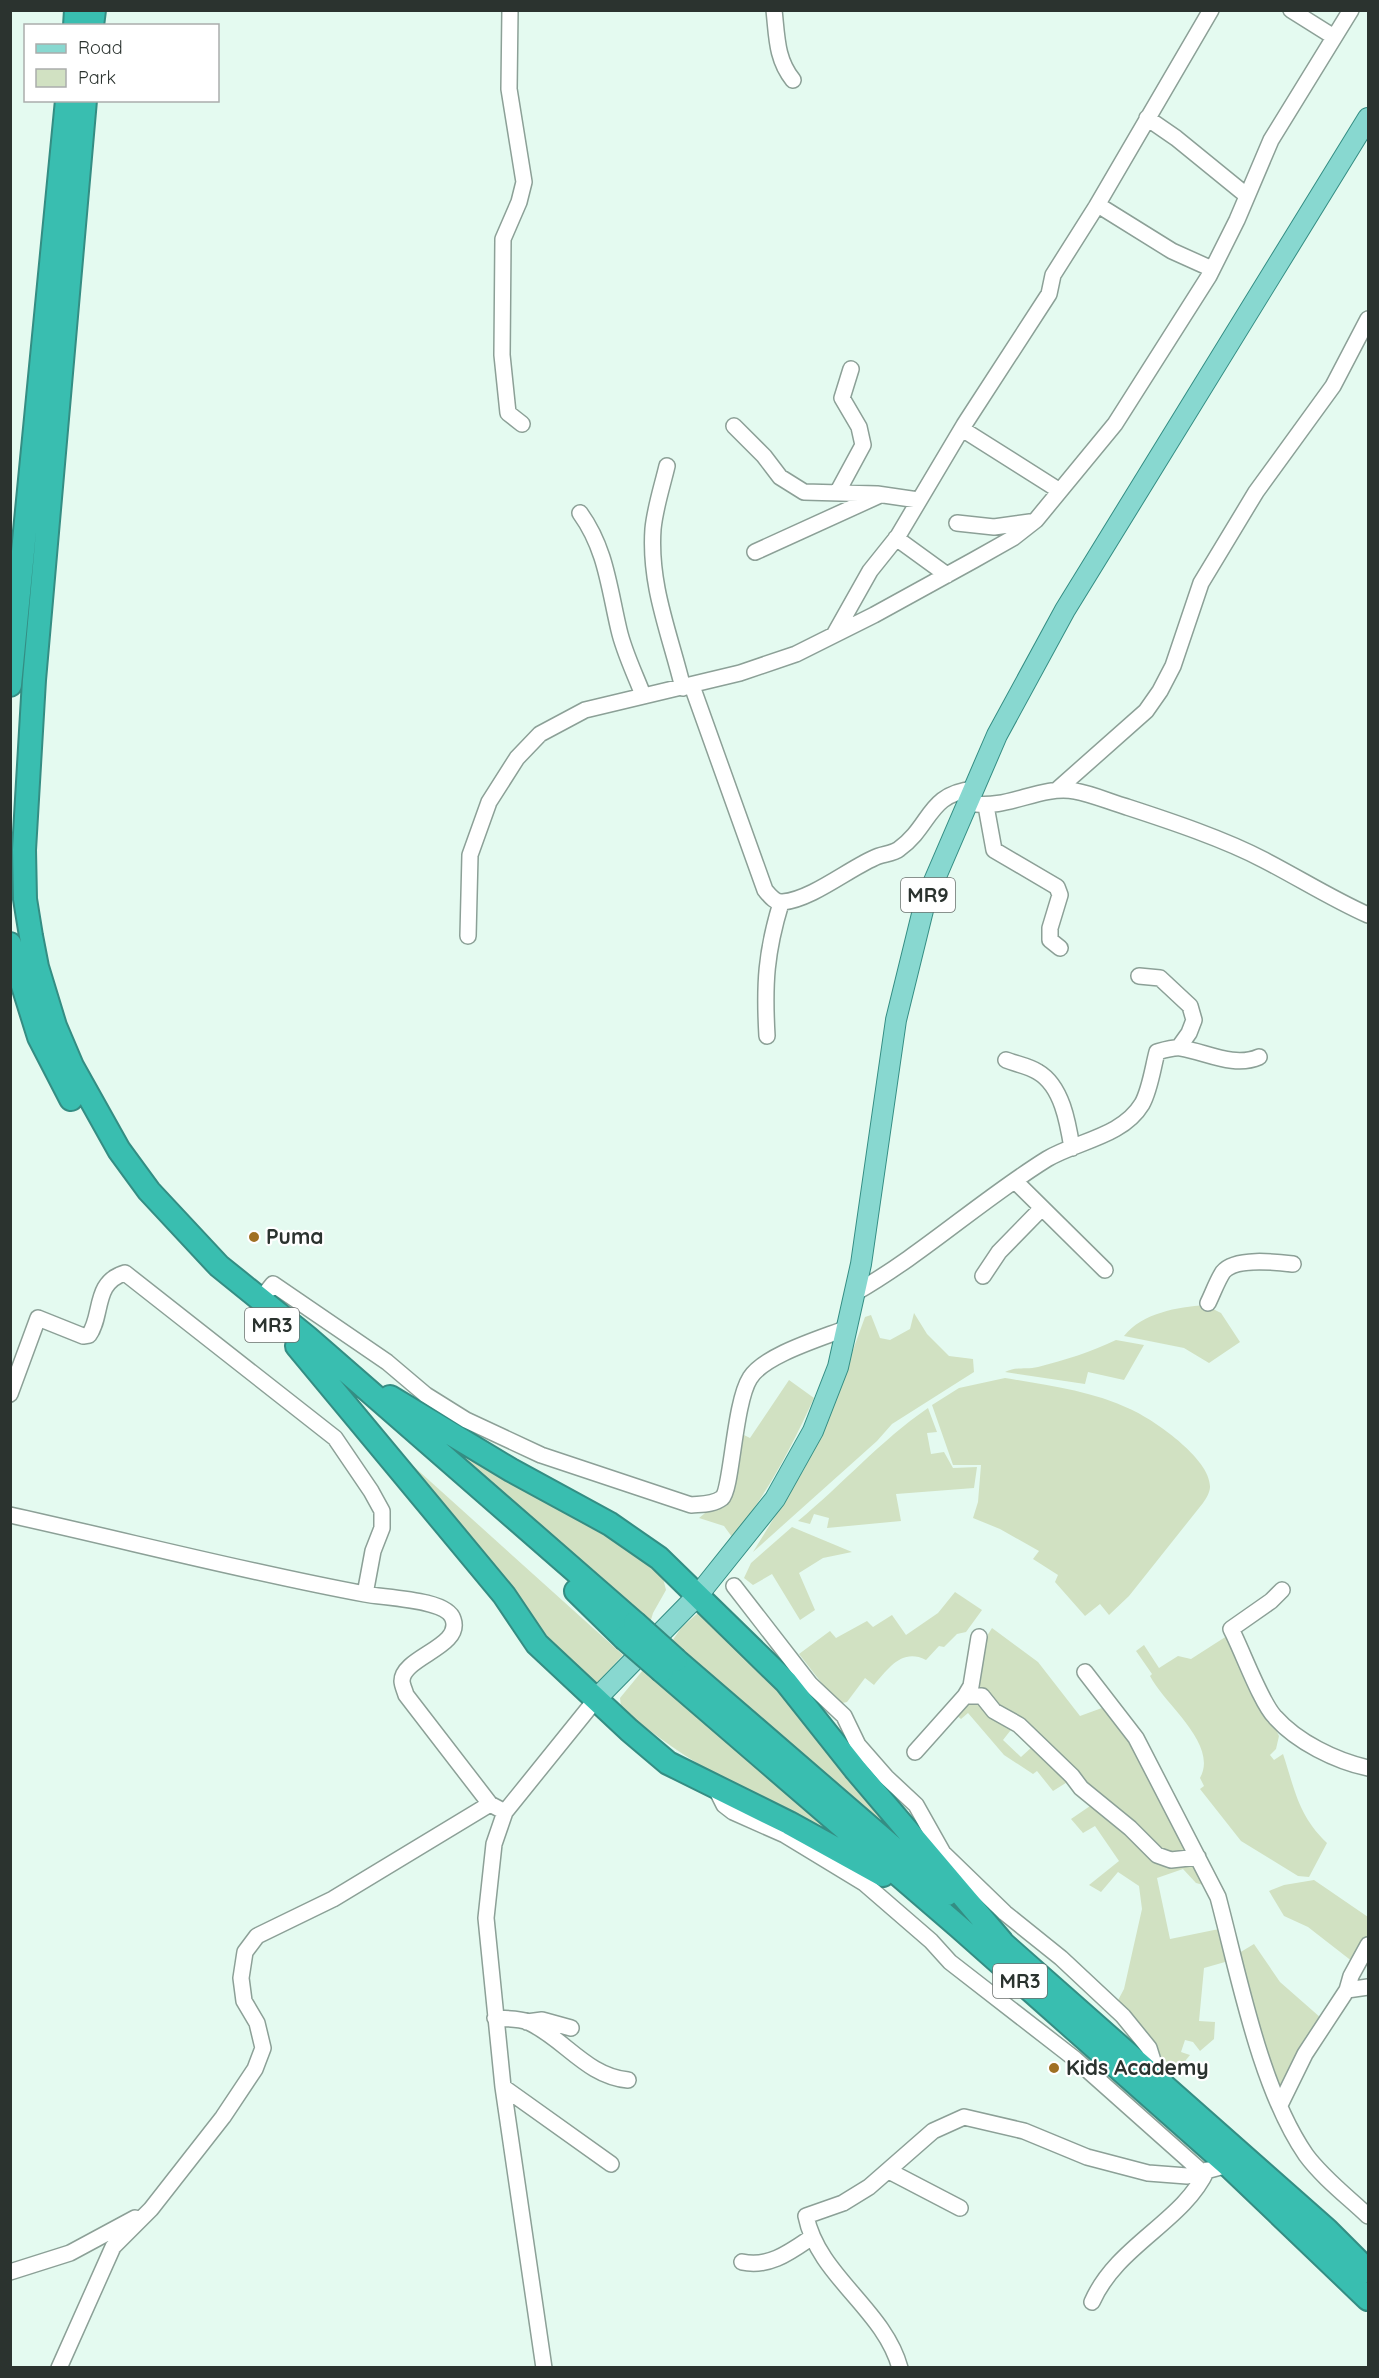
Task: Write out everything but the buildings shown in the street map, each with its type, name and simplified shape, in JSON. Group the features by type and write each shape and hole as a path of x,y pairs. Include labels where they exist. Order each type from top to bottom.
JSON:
{"highway":[{"path":"10,685 67,102"},
{"name":"MR3","path":"85,102 32,716 24,850 25,899 45,995 72,1066 94,1109 149,1191 219,1266 260,1300 302,1342 669,1666 958,1927 1212,2169 1368,2300"},
{"name":"MR3","path":"10,944 39,1037 79,1113 105,1156 138,1200 211,1274 302,1342"},
{"path":"302,1342 511,1470 610,1524 659,1558 699,1594 786,1682 855,1769 1002,1942"},
{"path":"302,1342 497,1586 537,1644 597,1698 628,1730 668,1763 878,1871 958,1927"},
{"name":"MR3","path":"669,1666 1002,1942 1327,2230 1368,2271"}],"main road":[{"name":"MR9","path":"597,1698 699,1594 775,1499 807,1440 838,1367 855,1293 896,1020 925,902 976,799 997,735 1065,610 1368,118"}],"street":[{"path":"510,10 509,89 524,182 519,202 503,239 502,355 508,413 522,424"},
{"path":"774,10 778,52 783,69 793,80"},
{"path":"834,635 870,571 896,538 962,429 1049,294 1053,275 1098,205 1211,10"},
{"path":"1291,10 1334,37"},
{"path":"468,936 470,855 489,802 517,758 540,734 585,710 643,695 687,687 796,654 947,575 1013,538 1036,520 1115,424 1212,269 1237,220 1270,141 1350,10"},
{"path":"1147,118 1185,145 1246,195"},
{"path":"1098,205 1172,251 1212,269"},
{"path":"1058,789 1146,711 1160,691 1173,666 1201,583 1256,492 1334,386 1368,319"},
{"path":"837,493 862,445 859,427 842,398 851,369"},
{"path":"734,426 788,484 804,492 881,495 918,501"},
{"path":"962,429 1060,490"},
{"path":"667,466 656,509 652,551 659,608 765,890 773,899 781,903 800,897 873,858 897,852 917,834 944,797 955,791 976,799 1014,802 1058,789 1077,791 1154,816 1262,859 1335,900 1368,915"},
{"path":"755,552 881,495"},
{"path":"580,513 598,543 613,597 619,632 643,695"},
{"path":"957,523 994,527 1036,520"},
{"path":"896,538 947,575"},
{"path":"976,799 994,850 1057,887 1060,895 1050,940 1060,948"},
{"path":"767,1036 764,987 770,941 781,903"},
{"path":"1139,976 1160,978 1190,1006 1194,1020 1189,1033 1179,1047"},
{"path":"855,1293 888,1274 1049,1158 1103,1135 1125,1121 1142,1104 1157,1052 1179,1047 1198,1054 1248,1061 1259,1057"},
{"path":"1006,1060 1039,1072 1056,1092 1067,1120 1072,1148"},
{"path":"1016,1182 1105,1270"},
{"path":"983,1276 999,1252 1041,1209"},
{"path":"1208,1303 1223,1272 1230,1266 1272,1261 1293,1264"},
{"path":"10,1394 38,1318 83,1336 89,1335 100,1295 119,1275 125,1273 335,1438 382,1511 382,1528 373,1551 365,1594"},
{"path":"260,1300 273,1284 387,1362 426,1395 466,1420 541,1455 691,1505 714,1503 724,1496 729,1486 731,1454 742,1396 750,1377 764,1364 847,1328"},
{"path":"302,1342 319,1316"},
{"path":"10,1515 365,1594 440,1605 453,1616 455,1624 451,1637 407,1669 402,1680 406,1695 490,1804 505,1812"},
{"path":"734,1586 810,1684 844,1716 858,1745 886,1777 916,1805 943,1853 1005,1913 1061,1958 1123,2016 1149,2048 1160,2082"},
{"path":"1282,1590 1271,1601 1231,1629 1265,1702 1274,1716 1299,1737 1330,1754 1368,1768"},
{"path":"915,1752 965,1696 971,1686 978,1637"},
{"path":"1085,1672 1136,1738 1218,1897 1265,2065 1280,2105 1307,2156 1368,2216"},
{"path":"965,1696 981,1696 994,1711 1019,1725 1072,1776 1081,1788 1130,1828 1157,1855 1171,1860 1198,1857"},
{"path":"544,2367 503,2087 486,1918 494,1844 505,1812 597,1698"},
{"path":"713,1785 724,1805 732,1812 785,1835 864,1883 931,1941 950,1962 1212,2169"},
{"path":"59,2367 112,2247 151,2209 223,2117 259,2059 263,2048 257,2023 244,2001 240,1978 244,1952 257,1936 333,1899 490,1804"},
{"path":"1280,2105 1305,2054 1347,1990 1351,1976 1368,1945"},
{"path":"1347,1990 1368,1987"},
{"path":"495,2018 527,2022 542,2020 571,2028"},
{"path":"527,2022 597,2070 615,2079 628,2080"},
{"path":"503,2087 611,2164"},
{"path":"902,2366 870,2314 839,2277 812,2237 806,2216 843,2203 889,2171 933,2131 964,2117 1024,2131 1088,2157 1148,2173 1187,2176 1212,2169"},
{"path":"1092,2302 1102,2282 1119,2261 1193,2193 1212,2169"},
{"path":"889,2171 960,2208"},
{"path":"10,2272 70,2253 151,2209"},
{"path":"742,2262 757,2265 769,2262 812,2237"}],"green space":[{"path":"1205,1305 1221,1313 1240,1342 1209,1363 1184,1348 1124,1336 1140,1322 1150,1317 1183,1307"},
{"path":"914,1313 927,1334 949,1356 973,1359 974,1372 892,1424 877,1441 753,1552 803,1471 823,1432 865,1317 871,1315 880,1338 890,1340 910,1329"},
{"path":"1116,1340 1144,1345 1124,1380 1088,1372 1085,1384 1005,1372 1058,1362"},
{"path":"1005,1378 1085,1393 1130,1409 1152,1421 1179,1441 1201,1464 1208,1476 1210,1489 1204,1501 1129,1596 1109,1615 1100,1604 1085,1616 1055,1582 1058,1575 1033,1559 1039,1551 1000,1529 973,1518 978,1502 981,1465 953,1465 932,1405 959,1388"},
{"path":"789,1380 814,1398 777,1470 756,1505 732,1537 724,1526 699,1518 720,1501 740,1433 750,1438"},
{"path":"928,1408 937,1432 927,1433 931,1454 944,1452 953,1468 977,1467 974,1488 896,1494 901,1521 827,1528 829,1518 814,1514 810,1524 798,1521 894,1434"},
{"path":"427,1432 610,1539 656,1571 663,1578 666,1590 653,1613 648,1630"},
{"path":"401,1455 623,1655 595,1685 563,1656"},
{"path":"792,1527 852,1552 823,1558 799,1573 815,1610 800,1620 772,1574 753,1585 744,1578 751,1563"},
{"path":"955,1592 982,1610 966,1632 957,1634 944,1647 939,1646 926,1660 910,1656 903,1658 885,1672 874,1685 865,1678 847,1702 838,1704 799,1654 830,1631 836,1638 867,1621 873,1627 892,1615 906,1635 938,1613"},
{"path":"699,1612 729,1633 795,1709 908,1854 668,1647 681,1628"},
{"path":"992,1628 1038,1662 1080,1716 1110,1705 1192,1855 1164,1856 973,1686 982,1644"},
{"path":"1230,1634 1279,1736 1276,1749 1270,1755 1274,1760 1283,1754 1303,1812 1327,1843 1309,1877 1298,1876 1241,1841 1200,1789 1204,1786 1200,1778 1204,1765 1196,1738 1157,1687 1150,1676 1152,1674 1136,1651 1144,1645 1159,1668 1178,1656 1191,1659"},
{"path":"643,1670 852,1849 703,1767 647,1729 621,1707 620,1698"},
{"path":"971,1697 1014,1726 1003,1740 1021,1757 1033,1746 1069,1781 1053,1791 1037,1771 1033,1774 1004,1755 968,1713 961,1719 956,1715"},
{"path":"1093,1804 1141,1845 1197,1861 1207,1886 1196,1883 1183,1869 1157,1878 1170,1939 1224,1928 1232,1960 1204,1968 1199,2021 1215,2022 1214,2039 1200,2051 1193,2042 1185,2040 1181,2052 1190,2055 1177,2071 1151,2048 1116,2004 1124,1989 1142,1909 1139,1886 1118,1872 1101,1892 1089,1885 1119,1861 1095,1826 1083,1833 1071,1819"},
{"path":"1314,1880 1368,1917 1368,1938 1353,1962 1308,1927 1284,1916 1269,1891 1284,1885"},
{"path":"1254,1944 1280,1982 1321,2018 1279,2090 1262,2044 1239,1953"}],"place":[{"name":"Puma","path":"254,1237"},
{"name":"Kids Academy","path":"1054,2068"}]}
